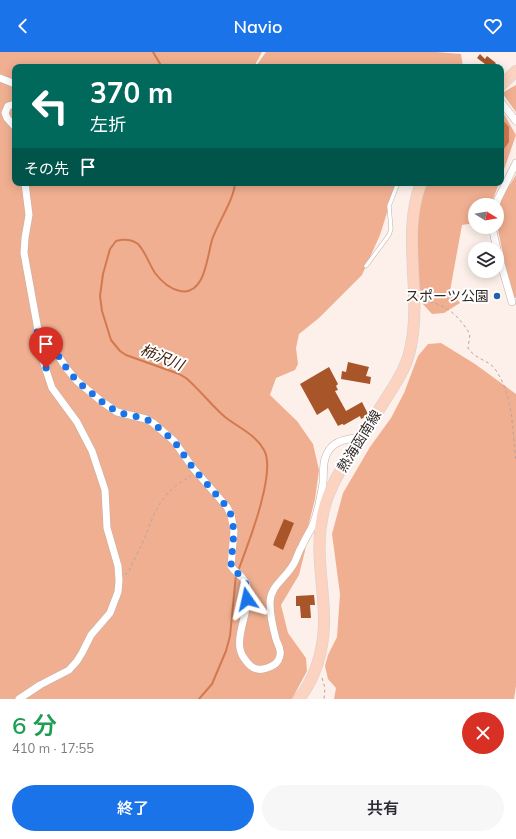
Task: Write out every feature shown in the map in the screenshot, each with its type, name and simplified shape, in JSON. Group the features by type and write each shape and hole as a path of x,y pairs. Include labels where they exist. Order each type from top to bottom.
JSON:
{"main road":[{"path":"504,82 516,71"},
{"name":"熱海函南線","path":"299,699 306,690 317,664 321,646 324,625 319,549 322,520 329,492 342,468 400,376 411,346 414,324 412,236 413,211 416,195 420,186"}],"street":[{"path":"0,78 12,83"},
{"path":"12,105 8,106 5,113 12,124"},
{"path":"504,106 516,120"},
{"path":"498,198 516,163"},
{"path":"19,699 40,685 69,670 77,662 91,635 110,613 118,592 119,582 118,566 107,528 105,490 92,451 77,422 52,388 36,340 38,330 25,259 25,238 29,215 25,186"},
{"path":"504,274 512,302"},
{"path":"38,330 44,332 52,340 63,365 77,381 101,401 117,412 146,419 174,441 196,472 227,507 231,515 234,531 231,566 246,583 247,589 247,599 239,649 251,667 256,669 262,670 276,663 279,658 280,651 274,630 270,604 271,596 274,589 292,566 312,526 321,493 324,460 328,451 341,441 350,438 361,438"}],"lane":[{"path":"366,266 389,235 391,229 389,206 397,186"}],"path":[{"path":"414,298 436,303 454,313 470,334 468,348 473,355 494,367 505,385 513,424 516,462"},
{"path":"119,582 130,571 134,559 144,541 149,524 165,495 180,482 196,472"},
{"path":"317,664 325,688 324,699"}],"shaded area":[{"path":"0,52 262,52 256,64 12,64 12,186 397,186 380,235 362,275 319,318 299,334 296,348 298,364 295,370 276,378 270,395 297,421 313,444 319,470 315,499 299,575 281,605 288,633 306,658 307,671 292,699 0,699"},
{"path":"266,52 436,52 461,54 463,64 257,64"},
{"path":"516,85 516,112 504,96 504,92"},
{"path":"504,114 516,135 504,169"},
{"path":"504,121 509,127 509,142 504,149"},
{"path":"516,175 516,298 512,297 504,259 504,242 501,242 499,234 504,234 504,198 502,198"},
{"path":"425,186 498,186 494,198 468,198 468,224 462,225 450,291 460,303 444,313 432,314 422,303 418,279 418,206"},
{"path":"441,343 475,364 516,394 516,686 514,699 334,699 336,688 328,679 325,666 328,655 337,637 340,594 332,534 343,493 370,447 391,418 404,393 418,356 428,344"}],"building":[{"path":"480,54 485,59 487,56 496,63 485,64 477,58"},
{"path":"348,362 369,367 366,376 371,377 370,384 341,379 342,371 346,372"},
{"path":"329,367 338,384 336,386 338,390 335,391 346,411 362,402 368,414 367,416 361,419 360,416 344,425 342,424 338,426 328,408 317,415 300,384"},
{"path":"284,519 294,523 283,550 273,545"},
{"path":"314,595 315,605 310,605 311,618 301,618 300,606 296,606 296,596"}],"waterway":[{"name":"柿沢川","path":"153,52 160,64"},
{"name":"柿沢川","path":"235,186 232,197 212,240 204,274 195,288 188,291 180,291 169,287 155,273 143,250 138,244 130,240 122,240 116,241 110,249 103,274 100,296 102,311 111,340 120,351 126,355 179,374 186,378 225,417 251,435 264,450 267,461 267,475 264,492 254,528 238,571"},
{"name":"柿沢川","path":"199,699 212,684 226,651 230,636 236,575"}],"place":[{"name":"スポーツ公園","path":"497,296"}],"route":[{"path":"46,368 36,340 36,331 38,330 44,332 52,340 63,365 77,381 101,401 117,412 146,419 174,441 193,468 227,507 231,515 234,531 231,566 246,583 247,599"}]}
